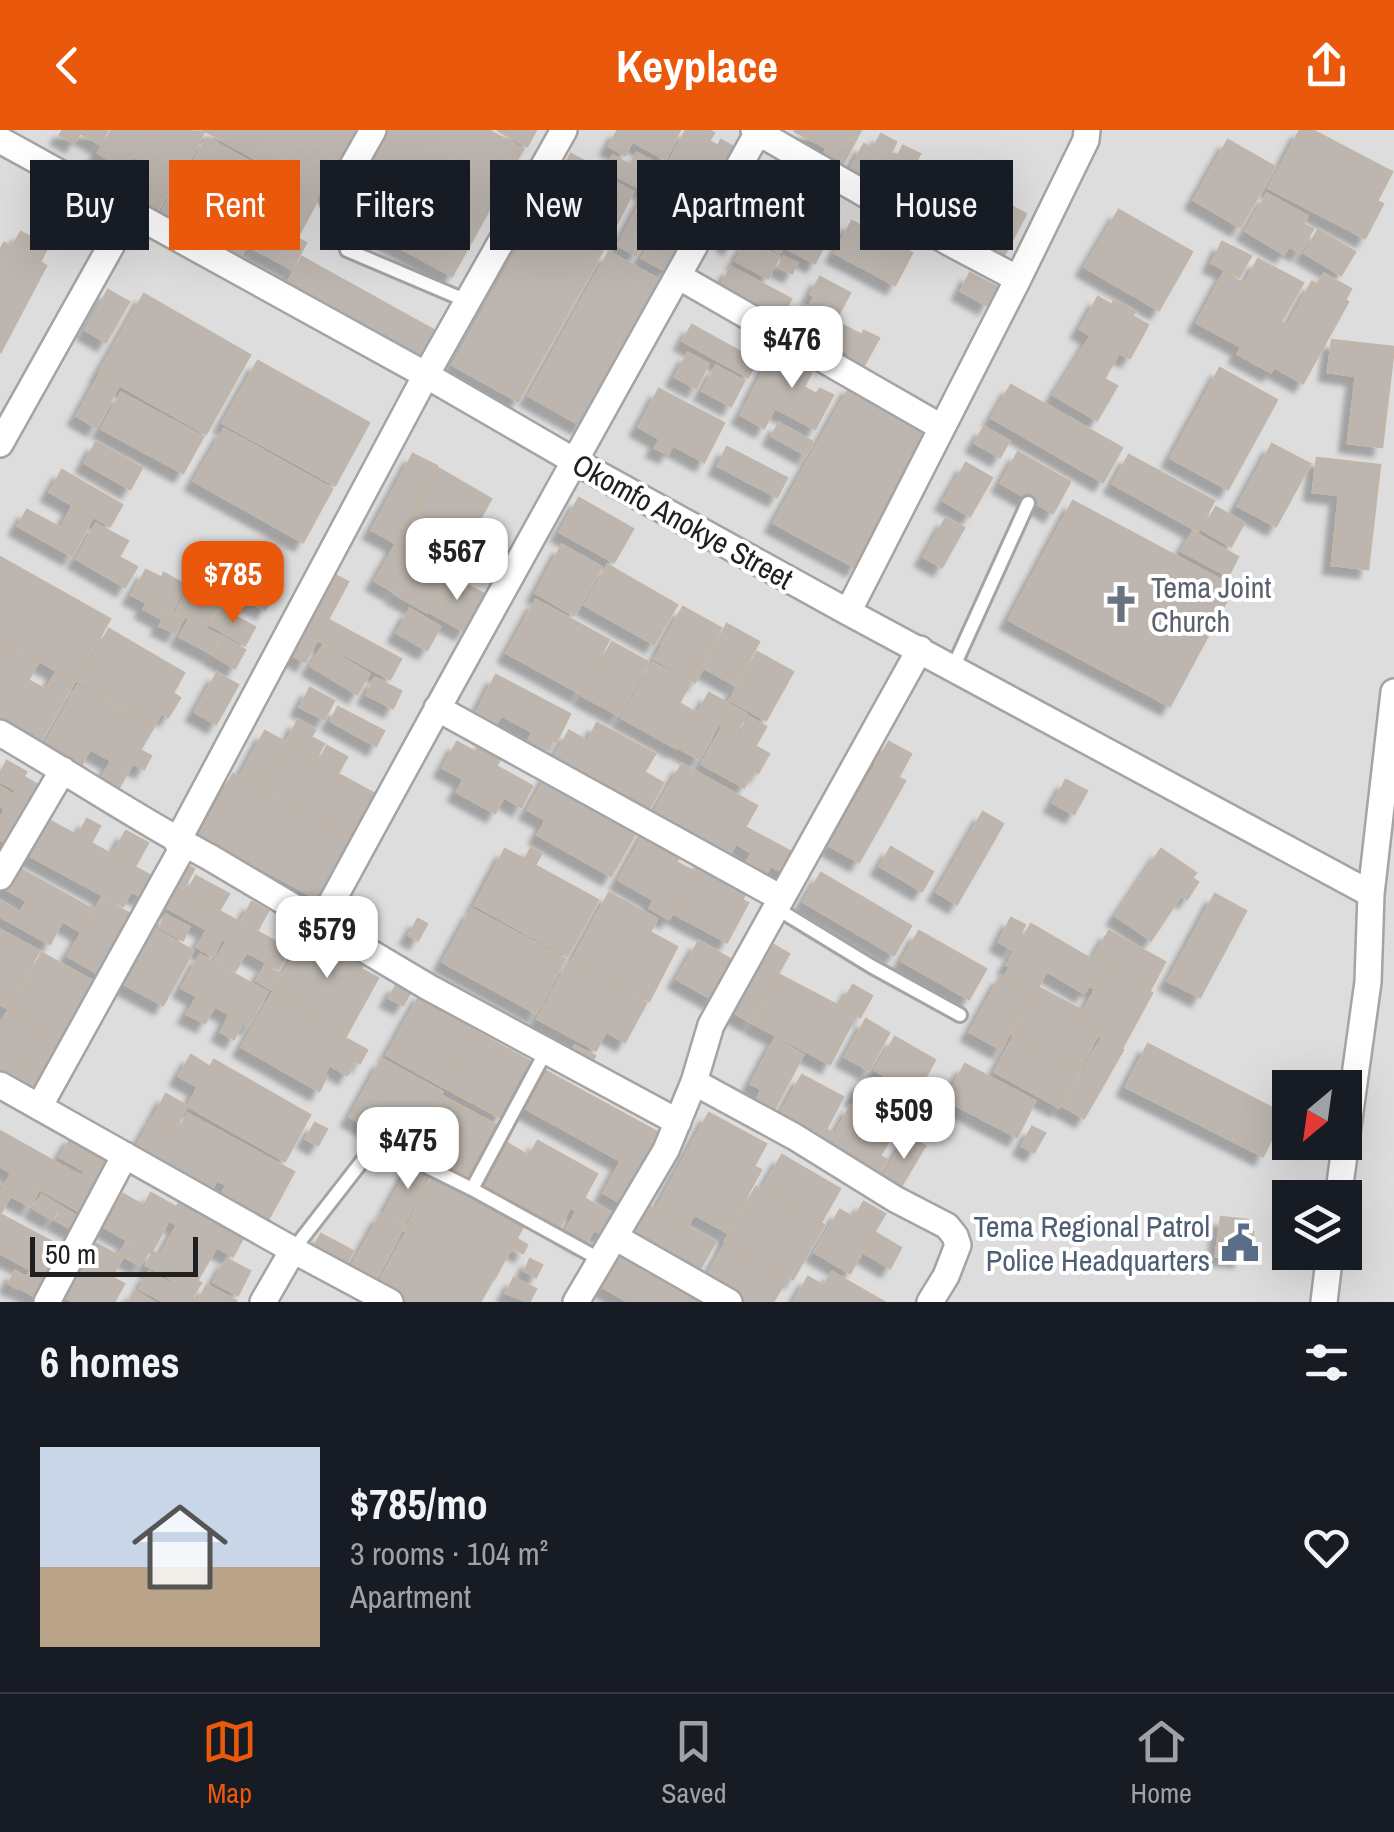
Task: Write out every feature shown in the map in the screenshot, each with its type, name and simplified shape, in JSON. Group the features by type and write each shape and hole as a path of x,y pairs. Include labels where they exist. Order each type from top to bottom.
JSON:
{"street":[{"path":"356,160 373,130"},
{"path":"40,1107 426,375 564,130"},
{"path":"848,612 1018,279 1088,130"},
{"path":"320,924 756,131 1018,279"},
{"name":"Okomfo Anokye Street","path":"11,139 45,160"},
{"name":"Okomfo Anokye Street","path":"149,222 848,612 1371,894"},
{"path":"0,444 109,250"},
{"path":"678,276 940,428"},
{"path":"576,1302 666,1150 694,1082 711,1026 920,649"},
{"path":"1340,1180 1368,982 1371,894 1394,692"},
{"path":"437,708 778,903"},
{"path":"0,734 320,924 678,1122"},
{"path":"0,876 63,770"},
{"path":"694,1082 947,1226 958,1245 930,1302"},
{"path":"0,1085 390,1302"},
{"path":"47,1302 125,1155"},
{"path":"614,1236 729,1302"},
{"path":"262,1302 293,1250"},
{"path":"1324,1302 1328,1270"}],"lane":[{"path":"347,250 468,301"},
{"path":"953,668 1028,502"},
{"path":"778,903 872,966 960,1015"},
{"path":"472,1189 546,1051"},
{"path":"293,1250 377,1142 601,1260"}],"shaded area":[{"path":"0,130 1394,130 1394,1302 0,1302"}],"building":[{"path":"63,130 108,130 100,144 80,133 74,143 60,135"},
{"path":"112,130 155,130 138,159 133,156 131,160 110,160 98,153"},
{"path":"156,130 204,132 189,160 169,160 169,184 149,173 149,160 139,160"},
{"path":"204,130 357,132 342,160 320,160 320,195 300,184 300,160 258,160"},
{"path":"379,130 488,130 523,149 517,160 490,160 490,208 470,244 470,160 362,160"},
{"path":"497,130 536,130 527,146"},
{"path":"618,130 680,130 665,159 632,141 625,155 609,146"},
{"path":"686,130 708,130 714,133 709,141 718,146 721,140 732,146 724,160 671,160"},
{"path":"861,130 840,169 840,160 820,160 827,148 794,131"},
{"path":"1300,130 1312,130 1392,172 1377,201 1383,204 1365,238 1269,188"},
{"path":"881,134 896,142 891,153 898,156 903,146 920,154 917,160 860,160 860,182 847,176 864,144 873,149"},
{"path":"207,138 247,160 195,160"},
{"path":"1228,140 1275,167 1240,227 1194,200"},
{"path":"637,153 650,160 637,160 637,186 617,176 617,160 611,160 613,156 630,165"},
{"path":"149,176 169,187 154,216 149,213"},
{"path":"617,183 633,192 617,223"},
{"path":"300,187 319,197 300,232"},
{"path":"1267,194 1307,216 1303,224 1313,229 1300,252 1289,246 1284,254 1246,231"},
{"path":"169,200 169,230 156,223"},
{"path":"1013,207 1026,214 1013,238"},
{"path":"637,210 636,255 618,245"},
{"path":"1119,210 1192,252 1159,310 1085,267"},
{"path":"852,221 860,225 860,250 912,253 895,285 835,253 840,250"},
{"path":"1318,230 1355,252 1341,275 1305,253"},
{"path":"21,232 30,237 30,250 46,250 40,262 46,266 0,353 0,250 4,243 12,247"},
{"path":"300,240 306,243 292,269 256,250 300,250"},
{"path":"1222,242 1251,256 1239,277 1212,263"},
{"path":"204,250 244,250 235,267"},
{"path":"405,250 467,250 452,276"},
{"path":"518,250 603,250 518,401 453,365"},
{"path":"646,250 685,250 677,266 670,263 666,271 642,258"},
{"path":"742,250 765,250 779,257 768,278 736,261"},
{"path":"790,250 822,250 815,263"},
{"path":"979,250 1007,250 1003,257 991,251 988,257"},
{"path":"609,252 661,281 581,425 529,396"},
{"path":"302,257 437,332 418,366 283,291"},
{"path":"784,257 797,263 792,273 779,267"},
{"path":"1258,259 1303,283 1281,322 1288,326 1312,282 1317,285 1324,274 1351,289 1345,300 1348,302 1303,383 1238,354 1242,347 1197,323 1224,273 1245,284"},
{"path":"731,267 791,299 778,324 769,318 771,313 721,286"},
{"path":"970,273 997,287 987,305 961,291"},
{"path":"820,277 850,293 833,320 862,335 864,331 879,338 859,374 844,366 850,354 824,340 817,352 795,341 801,327 795,324 815,296 811,294"},
{"path":"108,290 129,302 106,342 86,330"},
{"path":"144,294 250,355 206,434 99,373"},
{"path":"1098,297 1112,305 1114,300 1148,325 1130,358 1119,353 1104,379 1117,386 1097,420 1054,395 1091,336 1080,329"},
{"path":"692,325 757,361 748,377 683,341"},
{"path":"1332,340 1394,347 1382,447 1348,443 1356,376 1328,372"},
{"path":"688,353 708,364 696,388 675,377"},
{"path":"788,353 814,367 804,387 816,394 820,389 833,395 815,429 751,395 769,361 780,367"},
{"path":"258,361 369,423 335,485 223,423"},
{"path":"716,366 744,381 731,406 703,391"},
{"path":"1220,368 1277,400 1228,489 1171,458"},
{"path":"99,376 118,387 96,427 77,416"},
{"path":"851,385 932,430 855,567 774,523"},
{"path":"1011,385 1122,448 1103,482 992,418"},
{"path":"659,389 724,423 704,462 673,445 668,454 655,448 660,439 639,427"},
{"path":"121,393 203,437 183,473 102,429"},
{"path":"750,398 773,411 764,428 741,415"},
{"path":"779,423 813,442 806,455 772,436"},
{"path":"984,427 1009,441 1000,457 975,443"},
{"path":"224,429 332,489 303,542 194,481"},
{"path":"96,442 142,468 130,489 85,463"},
{"path":"1272,444 1310,464 1276,526 1238,506"},
{"path":"727,447 787,478 777,497 718,466"},
{"path":"1018,452 1070,482 1053,513 1001,483"},
{"path":"413,454 437,466 396,543 372,530"},
{"path":"1129,455 1214,501 1198,531 1113,484"},
{"path":"1317,458 1380,465 1368,569 1332,565 1339,495 1313,492"},
{"path":"966,463 992,478 970,516 944,501"},
{"path":"438,468 491,499 469,538 416,508"},
{"path":"62,470 122,505 110,526 50,492"},
{"path":"579,498 633,529 614,562 560,532"},
{"name":"Tema Joint Church","path":"1073,501 1234,587 1170,706 1009,620"},
{"path":"72,507 92,518 72,556 18,526 27,510 61,528"},
{"path":"1216,507 1244,523 1231,546 1203,530"},
{"path":"416,509 433,520 393,591 375,581"},
{"path":"946,518 964,528 942,567 924,557"},
{"path":"434,520 484,548 475,563 426,535"},
{"path":"96,524 128,541 119,557 137,567 125,587 77,559"},
{"path":"1193,532 1238,557 1228,576 1182,551"},
{"path":"426,538 459,556 427,612 395,594"},
{"path":"562,545 601,567 574,615 536,593"},
{"path":"0,557 110,619 75,681 0,638"},
{"path":"224,562 276,591 265,610 213,581"},
{"path":"608,565 677,605 654,644 585,605"},
{"path":"146,570 160,577 146,602 132,595"},
{"path":"164,573 185,585 171,611 166,609 161,618 144,609"},
{"path":"333,574 348,582 305,662 290,654"},
{"path":"195,576 208,583 189,618 176,612"},
{"path":"450,576 484,594 464,631 430,612"},
{"path":"209,583 226,592 206,627 190,618"},
{"path":"536,600 609,640 580,693 507,653"},
{"path":"683,607 721,628 700,666 662,645"},
{"path":"220,608 255,627 245,645 211,625"},
{"path":"410,609 440,627 427,650 397,633"},
{"path":"168,611 183,619 175,633 160,626"},
{"path":"189,620 220,636 211,653 180,637"},
{"path":"329,620 401,659 390,679 318,640"},
{"path":"727,624 759,642 735,685 703,667"},
{"path":"109,629 184,673 173,693 180,698 168,717 161,713 154,726 79,682"},
{"path":"223,637 245,650 235,668 213,655"},
{"path":"0,642 38,663 28,680 46,690 56,673 73,683 41,740 0,718"},
{"path":"612,642 648,662 619,715 583,696"},
{"path":"323,646 369,674 357,694 311,666"},
{"path":"662,647 702,670 695,682 655,659"},
{"path":"757,652 793,672 766,720 730,700"},
{"path":"653,663 690,683 679,703 696,713 676,748 622,718"},
{"path":"217,673 238,685 216,724 195,712"},
{"path":"496,675 570,714 556,742 550,739 539,760 523,752 533,732 501,715 491,734 471,723"},
{"path":"375,678 401,691 393,708 367,695"},
{"path":"78,686 153,728 140,750 151,756 144,769 133,763 119,787 102,777 112,761 90,749 81,765 45,745"},
{"path":"310,688 334,701 324,719 300,707"},
{"path":"709,693 729,704 699,759 679,748"},
{"path":"730,705 746,714 735,734 719,725"},
{"path":"338,707 384,731 376,746 331,721"},
{"path":"749,717 766,727 755,746 769,754 744,787 702,764 722,728 738,737"},
{"path":"298,720 315,730 311,737 324,744 315,760 286,743"},
{"path":"597,723 655,754 644,772 663,783 643,819 570,780 576,768 555,757 569,731 588,741"},
{"path":"265,731 285,742 260,786 241,775"},
{"path":"487,738 506,749 496,766 532,786 521,807 504,797 495,813 457,792 464,779 443,768 457,742 479,754"},
{"path":"889,742 911,754 899,776 876,763"},
{"path":"285,745 375,794 352,836 262,786"},
{"path":"327,746 347,757 338,773 319,762"},
{"path":"7,761 26,772 16,790 0,781"},
{"path":"682,764 757,806 745,827 797,855 786,874 771,865 760,883 741,872 752,853 736,843 725,863 650,820"},
{"path":"876,765 905,781 859,862 830,846"},
{"path":"549,772 641,823 611,876 538,835 546,820 528,810"},
{"path":"233,774 351,838 318,899 200,835"},
{"path":"24,777 45,789 12,846 0,839 0,819"},
{"path":"1066,780 1087,791 1074,814 1053,803"},
{"path":"0,787 12,794 4,808 0,806"},
{"path":"983,812 1003,824 957,904 937,892"},
{"path":"43,817 78,836 87,819 100,826 91,843 153,877 143,897 131,891 123,906 23,852"},
{"path":"648,827 685,847 676,862 695,872 669,919 650,908 654,900 619,880"},
{"path":"126,831 148,843 135,866 113,854"},
{"path":"891,847 933,872 922,891 880,866"},
{"path":"531,848 541,854 535,865 525,859"},
{"path":"505,849 598,900 567,956 475,905"},
{"path":"1161,849 1196,873 1192,878 1198,882 1187,899 1181,895 1151,940 1116,916"},
{"path":"705,858 751,882 742,900 748,903 727,942 675,914"},
{"path":"181,862 194,869 183,889 170,882"},
{"path":"13,865 92,909 80,931 1,886"},
{"path":"821,873 911,926 894,955 804,902"},
{"path":"196,876 229,894 220,909 188,891"},
{"path":"179,889 289,949 278,969 168,908"},
{"path":"609,893 657,919 650,932 677,947 649,1001 573,960"},
{"path":"1215,894 1246,911 1200,997 1168,981"},
{"path":"102,898 137,918 103,976 68,956"},
{"path":"0,901 21,913 14,924 0,916"},
{"path":"27,901 62,921 50,944 14,924"},
{"path":"252,902 268,911 258,929 242,920"},
{"path":"472,909 565,959 536,1013 443,962"},
{"path":"166,915 189,927 183,940 160,927"},
{"path":"1011,918 1025,925 1012,949 999,942"},
{"path":"418,919 427,924 418,940 409,935"},
{"path":"1031,924 1106,968 1094,988 1089,985 1084,993 1047,971 1034,993 1005,976 1010,967 1007,965"},
{"path":"155,929 193,951 163,1005 124,984"},
{"path":"0,930 39,951 8,1008 0,1004"},
{"path":"207,930 222,938 213,956 197,947"},
{"path":"308,930 365,962 361,969 378,978 348,1032 274,991"},
{"path":"919,931 986,969 969,999 902,961"},
{"path":"1109,931 1165,962 1150,990 1093,959"},
{"path":"699,941 735,962 714,1000 677,979"},
{"path":"226,942 246,953 235,971 216,960"},
{"path":"772,944 789,954 751,1022 733,1012"},
{"path":"42,953 94,982 63,1037 11,1008"},
{"path":"200,955 267,992 249,1025 182,988"},
{"path":"569,962 646,1003 625,1042 606,1031 596,1050 538,1019"},
{"path":"265,966 280,974 272,989 257,981"},
{"path":"1107,968 1152,993 1122,1048 1077,1023"},
{"path":"780,975 856,1015 830,1064 754,1024"},
{"path":"1001,976 1032,993 1001,1049 970,1032"},
{"path":"397,984 411,991 403,1005 389,998"},
{"path":"853,985 872,996 860,1017 841,1005"},
{"path":"1038,987 1081,1010 1074,1024 1097,1036 1079,1069 1013,1034"},
{"path":"422,992 480,1024 444,1087 387,1055"},
{"path":"273,993 347,1034 324,1074 327,1076 319,1091 242,1047"},
{"path":"197,997 214,1007 205,1023 187,1014"},
{"path":"9,1010 43,1029 11,1085 0,1079 0,1025"},
{"path":"229,1016 242,1023 234,1039 221,1032"},
{"path":"866,1019 889,1033 869,1070 845,1057"},
{"path":"44,1030 62,1040 30,1097 13,1087"},
{"path":"477,1032 531,1062 500,1117 446,1088"},
{"path":"1014,1036 1079,1071 1059,1107 995,1072"},
{"path":"895,1037 935,1060 916,1094 875,1070"},
{"path":"345,1038 367,1050 347,1075 330,1065"},
{"path":"1102,1038 1123,1050 1084,1118 1063,1106"},
{"path":"775,1039 803,1055 770,1117 753,1108 762,1089 751,1084"},
{"path":"1148,1044 1272,1108 1272,1138 1263,1156 1126,1087"},
{"path":"575,1046 595,1056 587,1069 568,1059"},
{"path":"191,1055 210,1067 214,1060 310,1115 285,1161 188,1106 198,1087 179,1076"},
{"path":"382,1059 442,1092 413,1144 386,1130 383,1135 350,1117"},
{"path":"965,1064 1035,1101 1017,1137 946,1100"},
{"path":"546,1071 657,1132 651,1143 657,1147 625,1205 604,1193 621,1161 525,1108"},
{"path":"802,1075 843,1097 826,1129 832,1133 824,1149 776,1123"},
{"path":"862,1082 885,1094 876,1109 854,1096"},
{"path":"900,1087 923,1099 914,1115 891,1102"},
{"path":"166,1094 187,1106 175,1129 154,1117"},
{"path":"442,1096 496,1125 468,1176 414,1147"},
{"path":"851,1105 895,1129 880,1156 887,1160 877,1177 827,1149"},
{"path":"709,1113 766,1144 754,1166 761,1170 727,1232 694,1214 688,1225 657,1208"},
{"path":"188,1114 294,1172 265,1225 218,1200 227,1185 217,1180 208,1196 133,1154 152,1119 177,1133"},
{"path":"315,1123 327,1129 318,1145 306,1139"},
{"path":"1032,1127 1045,1133 1034,1152 1022,1146"},
{"path":"0,1131 82,1177 91,1160 112,1172 88,1216 0,1166"},
{"path":"73,1135 95,1147 82,1169 60,1157"},
{"path":"907,1136 925,1146 900,1188 883,1178"},
{"path":"538,1141 597,1174 584,1198 615,1216 604,1235 594,1229 585,1244 565,1232 577,1211 570,1207 560,1226 484,1184 507,1143 529,1156"},
{"path":"97,1146 121,1159 115,1171 91,1158"},
{"path":"782,1155 840,1189 821,1222 763,1188"},
{"path":"412,1162 432,1172 404,1223 385,1212"},
{"path":"436,1172 526,1221 494,1279 405,1231"},
{"path":"10,1176 38,1191 30,1206 2,1191"},
{"path":"756,1187 824,1225 793,1279 725,1241"},
{"path":"0,1193 9,1198 0,1214"},
{"path":"151,1193 176,1207 151,1253 104,1227 123,1194 144,1206"},
{"path":"42,1195 60,1206 52,1219 34,1209"},
{"path":"864,1202 885,1214 850,1273 815,1252 840,1210 854,1218"},
{"path":"179,1203 243,1238 233,1256 169,1220"},
{"path":"650,1206 715,1242 696,1276 631,1240"},
{"path":"63,1208 84,1221 78,1232 56,1220"},
{"path":"0,1214 67,1250 50,1280 0,1253"},
{"path":"381,1214 404,1226 373,1283 350,1270"},
{"path":"1221,1217 1248,1220 1247,1231 1253,1232 1251,1250 1244,1249 1242,1259 1216,1256"},
{"path":"177,1226 216,1248 198,1279 180,1268 173,1280 146,1265 153,1252 160,1256"},
{"path":"406,1233 493,1279 480,1302 406,1302 377,1287"},
{"path":"876,1233 901,1248 890,1268 865,1253"},
{"path":"321,1234 353,1251 344,1268 312,1251"},
{"path":"517,1239 527,1245 523,1253 512,1247"},
{"path":"90,1240 122,1258 113,1275 80,1257"},
{"path":"126,1243 147,1254 140,1265 120,1254"},
{"path":"725,1244 787,1278 773,1302 743,1302 705,1280"},
{"path":"622,1255 675,1286 666,1302 629,1302 603,1287"},
{"path":"76,1257 124,1284 114,1302 74,1302 55,1291"},
{"path":"227,1259 250,1271 238,1295 214,1282"},
{"path":"530,1259 542,1265 536,1277 525,1271"},
{"path":"15,1271 24,1276 17,1288 9,1283"},
{"path":"149,1272 174,1286 181,1273 201,1283 192,1297 201,1302 165,1302 140,1289"},
{"path":"832,1272 884,1302 794,1302 808,1277 824,1286"},
{"path":"29,1273 50,1285 42,1300 20,1288"},
{"path":"514,1278 536,1289 529,1302 506,1293"},
{"path":"207,1285 236,1301 207,1302 200,1298"},
{"path":"675,1287 702,1302 667,1302"},
{"path":"135,1291 153,1302 129,1302"}],"place":[{"name":"Tema Joint Church","path":"1121,604"},
{"name":"Tema Regional Patrol Police Headquarters","path":"1240,1243"}]}
